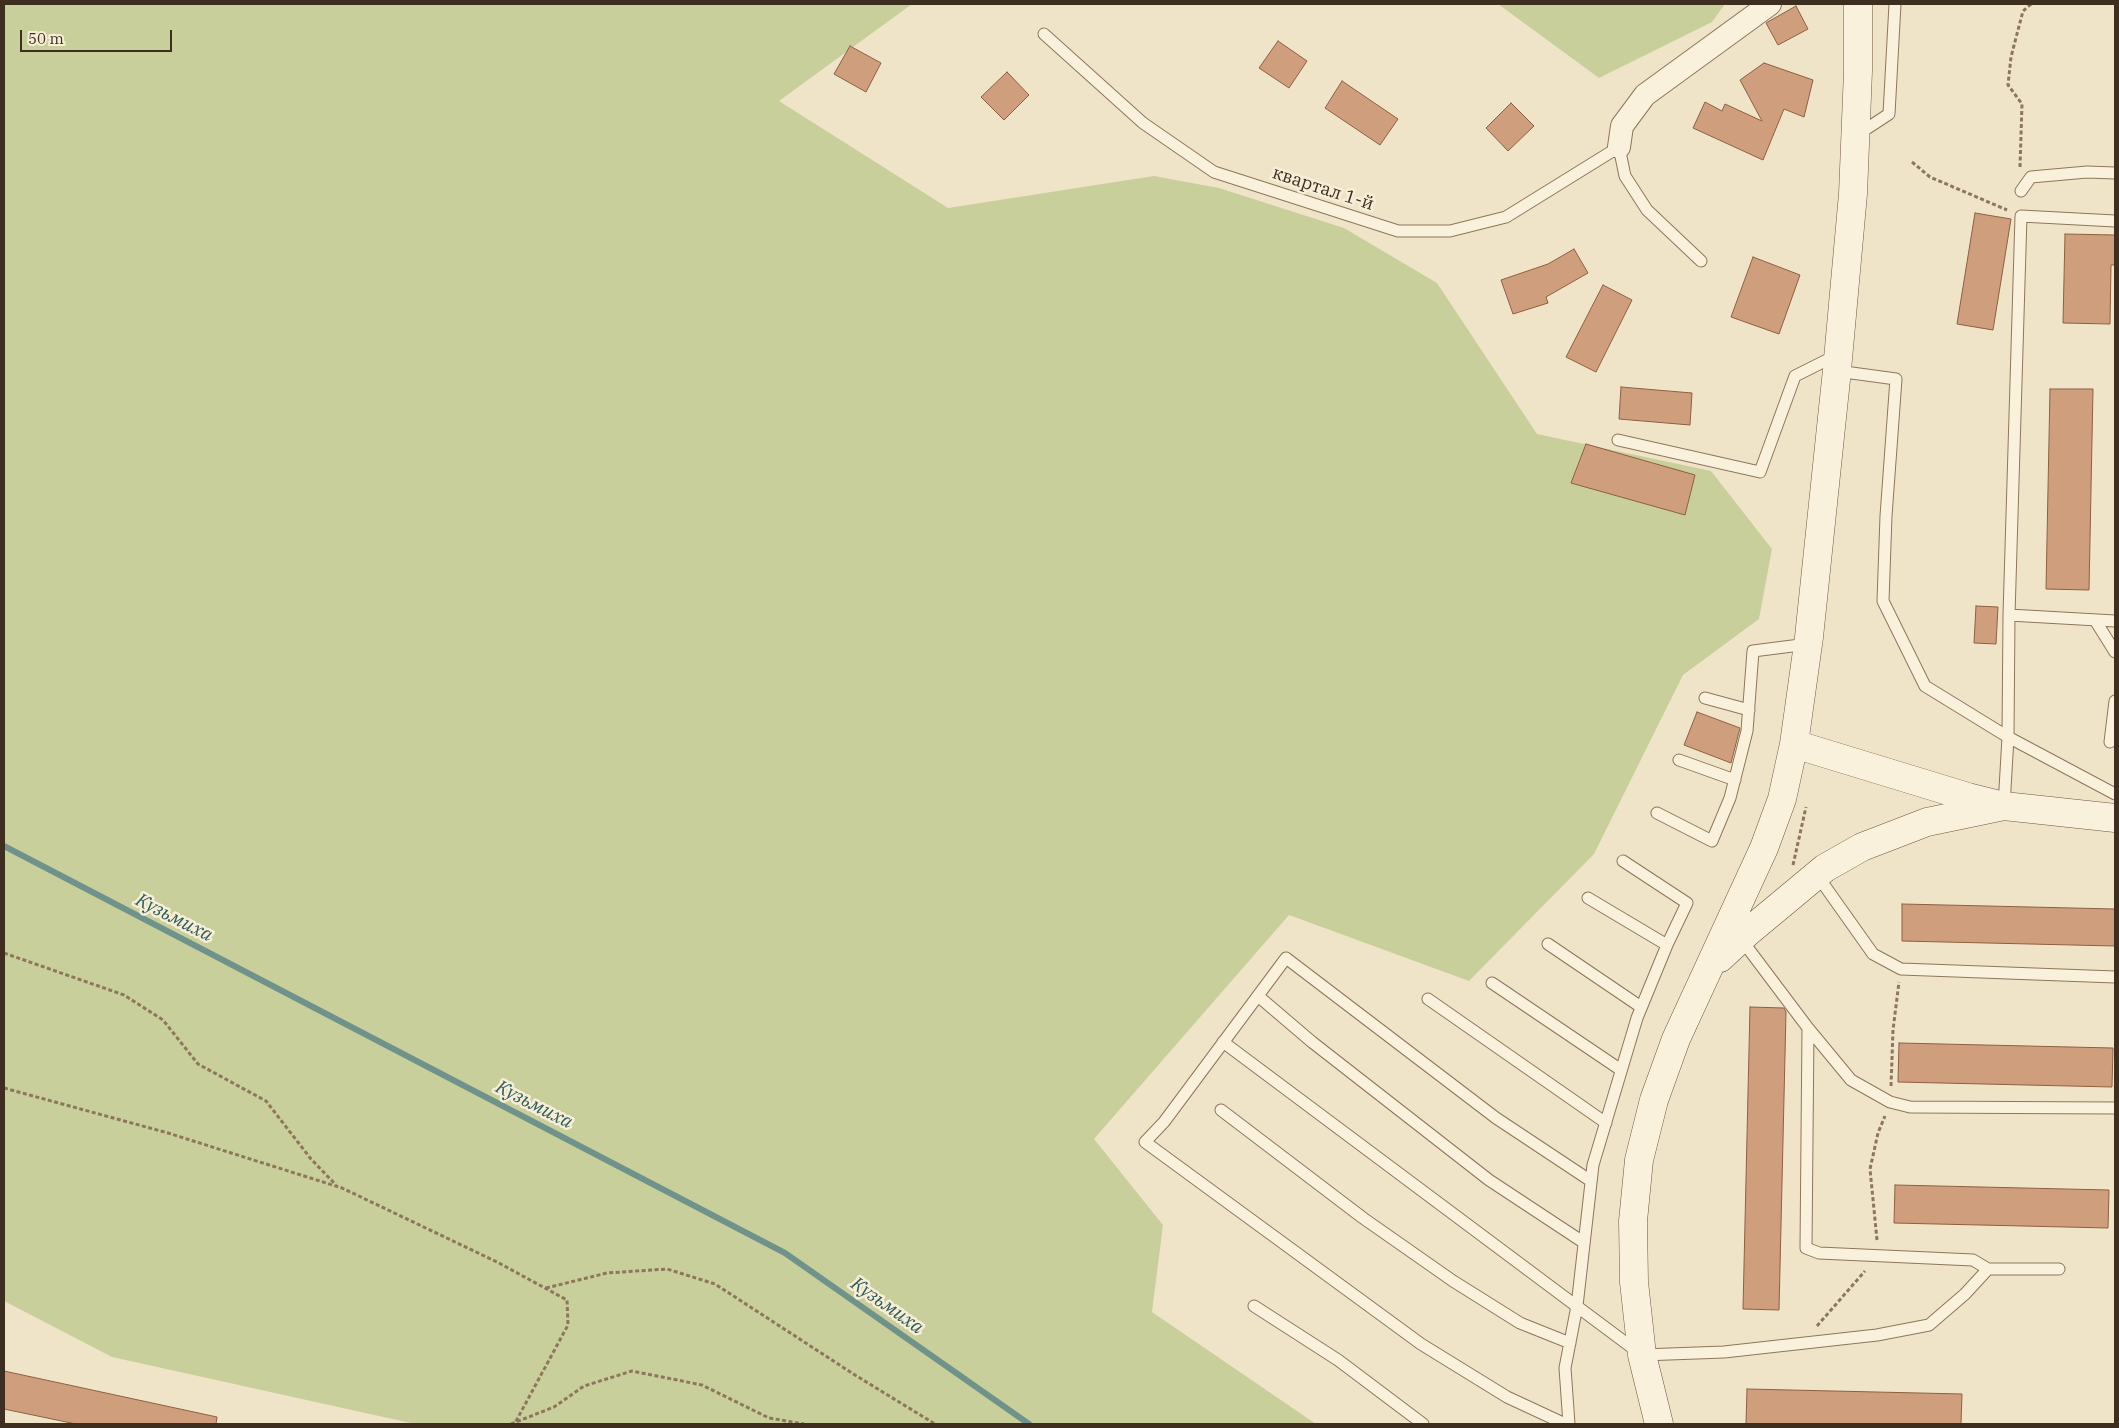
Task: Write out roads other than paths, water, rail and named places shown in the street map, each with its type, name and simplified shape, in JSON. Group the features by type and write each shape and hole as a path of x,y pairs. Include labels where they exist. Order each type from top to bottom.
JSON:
{"main road":[{"path":"1659,1424 1642,1356 1634,1282 1633,1221 1639,1160 1654,1100 1676,1039 1764,848 1782,799 1794,744 1808,644 1838,362 1853,194 1858,71 1858,4"},
{"path":"1794,744 1968,798 2004,806 2115,818"},
{"path":"1708,970 1816,874 1862,847 1927,822 2004,806"}],"street":[{"path":"1619,146 1622,126 1645,95 1770,4"}],"lane":[{"path":"1855,136 1889,114 1894,4"},
{"name":"квартал 1-й","path":"1044,34 1143,123 1214,172 1398,231 1450,231 1506,217 1619,146"},
{"path":"1619,146 1625,176 1647,210 1701,261"},
{"path":"2021,191 2031,178 2087,172 2115,173"},
{"path":"2004,806 2008,737 2009,615 2021,216 2115,221"},
{"path":"1618,440 1760,472 1795,376 1838,362 1896,379 1886,516 1883,601 1925,686 2008,737 2115,794"},
{"path":"2009,615 2115,621"},
{"path":"2095,620 2115,652"},
{"path":"1657,813 1712,841 1730,798 1747,731 1754,651 1808,644"},
{"path":"1705,698 1749,710"},
{"path":"2110,742 2115,702"},
{"path":"1679,760 1735,780"},
{"path":"1569,1424 1565,1368 1577,1306 1593,1165 1641,1007 1667,945 1688,903 1623,861"},
{"path":"1816,874 1873,954 1900,969 2115,977"},
{"path":"1588,898 1667,945"},
{"path":"1741,939 1808,1028 1851,1080 1890,1102 1910,1107 2115,1108"},
{"path":"1548,944 1641,1007"},
{"path":"1564,1424 1507,1396 1421,1344 1145,1142 1164,1122 1286,958 1496,1118 1591,1181"},
{"path":"1492,983 1621,1070"},
{"path":"1258,996 1312,1042 1481,1174 1583,1242"},
{"path":"1428,999 1606,1123"},
{"path":"1808,1028 1806,1248 1819,1253 1973,1260 1988,1269 2059,1269"},
{"path":"1222,1042 1642,1356 1724,1352 1801,1344 1876,1335 1929,1325 1965,1294 1988,1269"},
{"path":"1220,1110 1363,1218 1453,1281 1520,1323 1570,1343"},
{"path":"1254,1306 1338,1360 1423,1424"}],"waterway":[{"name":"Кузьмиха","path":"4,846 785,1253 1029,1424"}]}
